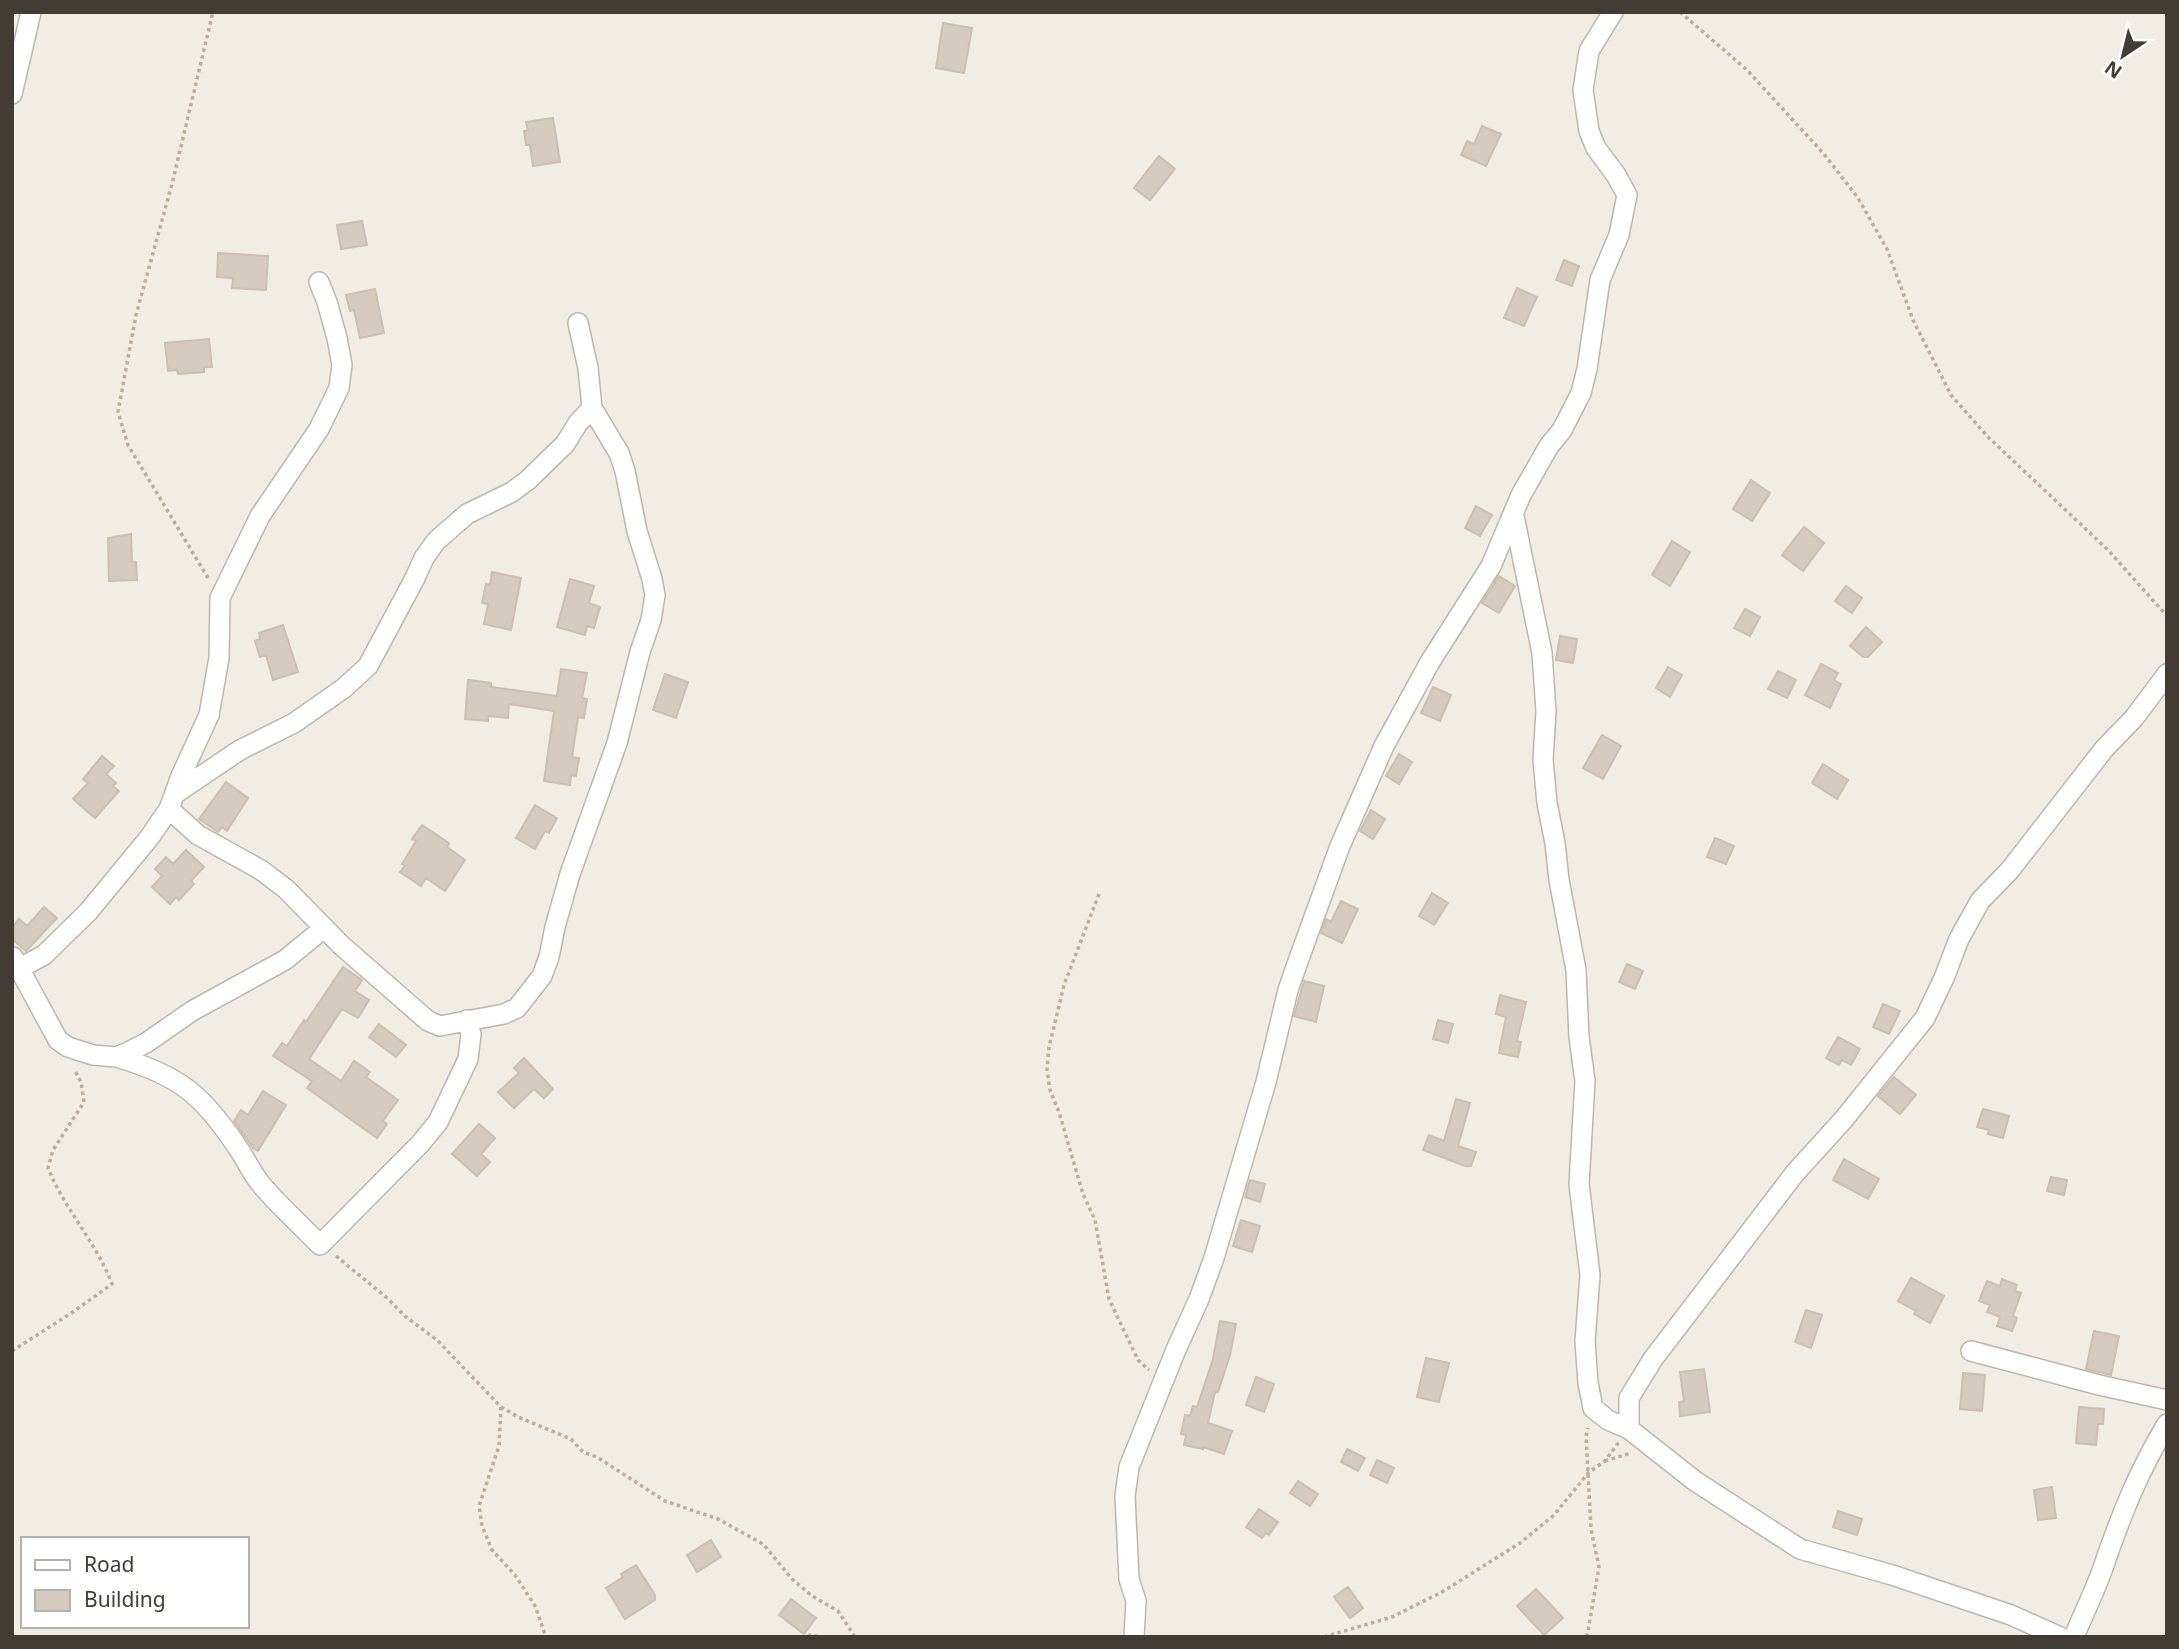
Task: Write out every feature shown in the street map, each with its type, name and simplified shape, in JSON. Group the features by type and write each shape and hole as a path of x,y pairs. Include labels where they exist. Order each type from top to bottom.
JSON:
{"street":[{"path":"12,94 31,12"},
{"path":"1134,1637 1137,1613 1129,1579 1126,1485 1134,1451 1214,1258 1266,1082 1288,990 1340,846 1384,746 1430,662 1491,566 1521,495 1549,446 1562,430 1581,393 1600,280 1619,235 1627,195 1596,148 1589,131 1583,90 1589,51 1613,12"},
{"path":"318,282 337,338 342,365 339,388 319,429 260,516 220,598 216,686 209,715 172,801 149,838 88,912 44,955 16,962 58,1040 68,1047 93,1055 116,1056 167,1075 184,1085 201,1099 242,1153 259,1181 320,1245 421,1144 438,1122 468,1059 471,1034 467,1020"},
{"path":"172,801 198,835 261,870 286,889 341,945 428,1021 440,1026 504,1014 517,1008 542,976 549,957 570,874 617,743 655,595 637,531 625,471 612,440 592,408 588,369 578,323"},
{"path":"172,801 240,750 294,723 368,666 424,558 436,541 467,514 512,492 528,480 565,444 592,408"},
{"path":"1514,516 1542,653 1546,711 1543,760 1547,803 1576,970 1578,1026 1585,1081 1579,1184 1590,1275 1586,1342 1588,1383 1593,1408 1608,1420 1629,1429 1695,1481 1800,1549 1892,1575 2011,1615 2060,1637"},
{"path":"1629,1429 1629,1398 1653,1359 1795,1173 1844,1119 1924,1018 1959,939 1980,901 2010,870 2104,749 2134,718 2167,674"},
{"path":"116,1056 146,1043 192,1011 285,960 324,928"},
{"path":"1971,1351 2167,1400"},
{"path":"2074,1637 2105,1563 2123,1508 2140,1470 2167,1424"}],"path":[{"path":"213,12 172,184 136,315 118,412 128,445 220,598"},
{"path":"1680,12 1747,70 1824,153 1853,190 1887,249 1930,358 1960,405 1987,436 2108,550 2167,616"},
{"path":"1099,894 1064,985 1054,1022 1047,1069 1050,1090 1083,1194 1095,1220 1109,1299 1138,1360 1163,1384"},
{"path":"12,1351 112,1284 103,1261 65,1203 48,1168 53,1150 84,1102 81,1082 58,1040"},
{"path":"320,1245 345,1262 405,1317 424,1329 501,1407 570,1439 583,1452 597,1457 665,1500 718,1518 762,1544 792,1579 812,1596 838,1611 855,1637"},
{"path":"501,1407 499,1446 479,1506 482,1526 492,1550 531,1598 546,1637"},
{"path":"1587,1637 1590,1609 1600,1567 1591,1529 1586,1436 1593,1408"},
{"path":"1325,1637 1392,1617 1442,1592 1497,1558 1546,1523 1589,1472 1605,1461 1629,1429"},
{"path":"808,1637 821,1637"}],"building":[{"path":"943,23 972,28 964,73 936,68"},
{"path":"553,118 560,162 533,166 530,145 526,145 526,122"},
{"path":"1482,126 1501,134 1486,166 1461,155 1467,141 1474,144"},
{"path":"1159,156 1175,169 1150,200 1134,188"},
{"path":"362,221 367,245 341,249 337,225"},
{"path":"218,253 268,256 266,290 232,288 233,278 217,277"},
{"path":"1564,260 1579,266 1572,286 1556,280"},
{"path":"1517,288 1537,297 1524,326 1504,318"},
{"path":"375,289 384,333 360,338 354,310 350,311 346,295"},
{"path":"209,339 212,367 204,367 204,372 178,374 177,370 168,371 165,343"},
{"path":"1751,480 1770,493 1752,521 1733,509"},
{"path":"1476,506 1492,515 1480,536 1465,528"},
{"path":"1804,527 1824,543 1803,571 1782,555"},
{"path":"131,534 132,562 136,562 137,580 109,581 108,538"},
{"path":"1672,541 1690,552 1670,586 1652,575"},
{"path":"492,572 521,578 511,630 484,624 488,604 482,603"},
{"path":"1499,576 1515,586 1499,613 1482,603"},
{"path":"570,579 594,586 589,603 600,607 594,628 587,626 585,635 557,627"},
{"path":"1846,586 1862,598 1852,613 1835,601"},
{"path":"1745,609 1760,617 1750,636 1734,628"},
{"path":"283,625 298,672 273,680 266,655 260,657 255,641 260,639 259,633"},
{"path":"1866,627 1882,642 1868,657 1863,657 1850,646"},
{"path":"1560,636 1577,639 1573,663 1556,660"},
{"path":"1821,664 1838,673 1834,680 1841,684 1830,708 1805,695"},
{"path":"1668,667 1682,675 1670,697 1656,688"},
{"path":"561,669 587,673 582,698 587,699 584,718 578,717 572,757 579,758 576,776 571,775 570,785 544,781 554,711 509,704 508,718 488,716 488,721 465,719 468,680 491,683 491,687 557,696"},
{"path":"1778,671 1796,680 1787,698 1768,689"},
{"path":"665,674 688,682 676,718 653,710"},
{"path":"1433,687 1451,695 1440,721 1421,713"},
{"path":"1602,735 1621,746 1603,779 1583,768"},
{"path":"1399,754 1412,762 1399,784 1386,776"},
{"path":"102,756 114,766 106,774 116,783 113,786 119,791 95,818 73,799 88,783 83,779"},
{"path":"1823,764 1848,780 1837,799 1812,783"},
{"path":"226,782 248,798 227,831 222,827 218,832 199,819"},
{"path":"535,805 557,818 549,833 545,831 535,849 516,838"},
{"path":"1371,810 1385,819 1373,839 1360,831"},
{"path":"422,825 449,843 447,847 465,860 445,891 426,878 421,886 400,872 416,841 412,839"},
{"path":"1715,838 1734,846 1726,864 1707,857"},
{"path":"186,850 204,867 191,881 194,884 179,900 176,897 170,904 152,887 162,876 155,869 166,857 173,864"},
{"path":"1432,893 1448,903 1434,925 1419,916"},
{"path":"1341,901 1358,909 1342,943 1321,933 1326,919 1331,922"},
{"path":"44,907 57,918 26,951 12,939 12,928 19,919 27,926"},
{"path":"1627,964 1643,971 1635,989 1619,982"},
{"path":"343,967 362,980 355,991 369,1000 358,1018 342,1009 309,1059 341,1081 354,1061 370,1072 366,1077 398,1100 383,1121 387,1124 377,1138 307,1088 312,1081 273,1056 282,1043 287,1046 304,1020 306,1022"},
{"path":"1304,981 1324,986 1316,1022 1294,1016"},
{"path":"1500,995 1526,1002 1517,1041 1521,1042 1518,1057 1499,1053 1506,1017 1496,1014"},
{"path":"1883,1004 1900,1011 1889,1034 1873,1027"},
{"path":"1438,1020 1453,1024 1448,1043 1433,1039"},
{"path":"379,1024 406,1045 396,1057 369,1037"},
{"path":"1838,1037 1860,1049 1851,1065 1842,1060 1839,1065 1826,1058"},
{"path":"524,1058 553,1089 544,1098 534,1089 514,1108 498,1092 519,1073 514,1068"},
{"path":"1894,1077 1916,1095 1900,1114 1878,1096"},
{"path":"263,1091 286,1105 258,1151 234,1121 241,1110 248,1115"},
{"path":"1456,1099 1470,1103 1458,1146 1476,1152 1471,1166 1423,1150 1429,1135 1444,1141"},
{"path":"1983,1109 2009,1116 2003,1138 1988,1134 1989,1130 1977,1127"},
{"path":"479,1124 495,1138 481,1154 490,1162 477,1176 452,1154"},
{"path":"1844,1159 1879,1179 1868,1199 1833,1180"},
{"path":"2051,1177 2067,1180 2064,1195 2047,1191"},
{"path":"1250,1180 1265,1184 1260,1202 1245,1197"},
{"path":"1241,1220 1260,1226 1252,1252 1233,1246"},
{"path":"1911,1278 1944,1296 1930,1323 1898,1301"},
{"path":"2002,1279 2017,1285 2015,1291 2021,1293 2013,1316 2017,1318 2012,1331 1997,1326 2000,1317 1987,1312 1990,1305 1979,1301 1987,1281 2000,1286"},
{"path":"1806,1310 1822,1315 1811,1348 1795,1342"},
{"path":"1220,1321 1236,1324 1230,1355 1218,1392 1215,1392 1208,1423 1232,1431 1224,1454 1203,1447 1184,1445 1186,1435 1181,1434 1185,1415 1190,1416 1193,1406 1197,1407 1213,1359"},
{"path":"2094,1331 2119,1336 2111,1375 2086,1369"},
{"path":"1426,1358 1449,1363 1439,1402 1417,1397"},
{"path":"1704,1369 1710,1412 1680,1416 1679,1402 1684,1401 1680,1372"},
{"path":"1963,1373 1985,1375 1982,1411 1960,1409"},
{"path":"1256,1377 1274,1384 1264,1412 1246,1405"},
{"path":"2079,1407 2104,1409 2103,1424 2098,1424 2096,1445 2076,1443"},
{"path":"1347,1449 1365,1458 1358,1471 1341,1462"},
{"path":"1377,1460 1394,1468 1387,1483 1370,1475"},
{"path":"1298,1481 1318,1494 1310,1506 1290,1493"},
{"path":"2052,1487 2056,1518 2038,1520 2034,1490"},
{"path":"1259,1509 1278,1522 1269,1535 1266,1533 1262,1538 1246,1527"},
{"path":"1838,1511 1862,1519 1857,1535 1833,1527"},
{"path":"711,1540 721,1557 697,1572 687,1555"},
{"path":"636,1565 655,1595 655,1600 625,1619 606,1588"},
{"path":"1348,1587 1363,1608 1350,1618 1334,1597"},
{"path":"1536,1589 1563,1618 1544,1635 1517,1606"},
{"path":"791,1599 816,1618 804,1634 779,1615"}]}
